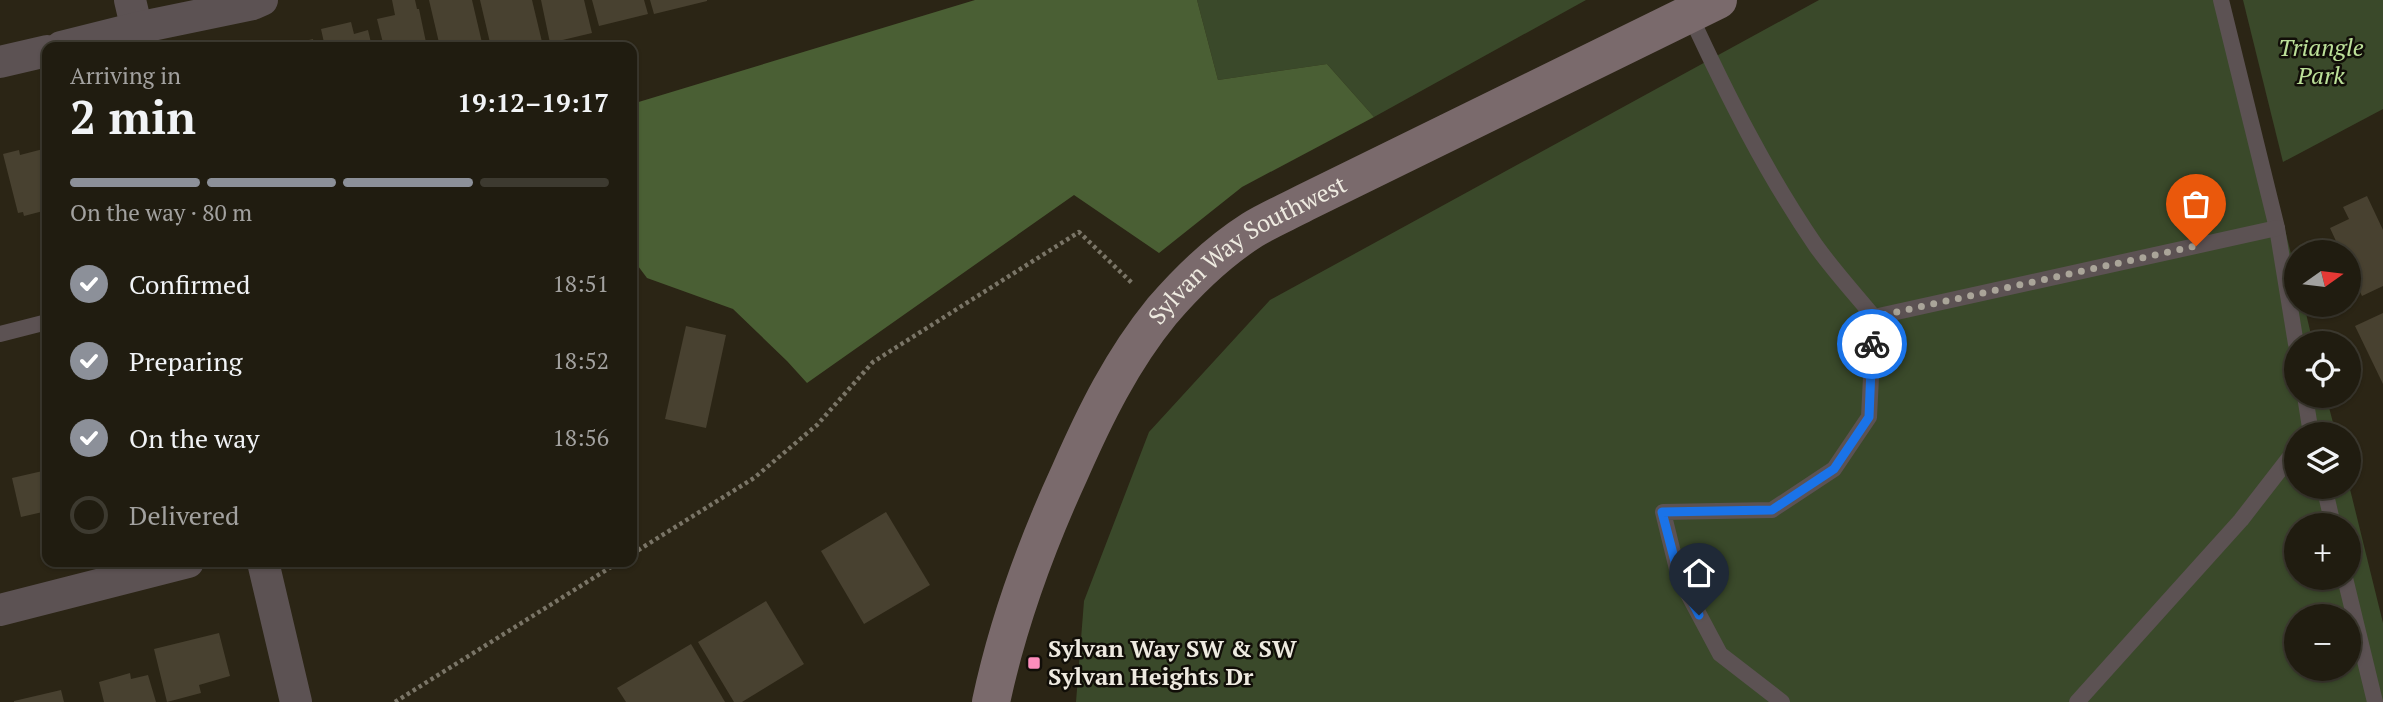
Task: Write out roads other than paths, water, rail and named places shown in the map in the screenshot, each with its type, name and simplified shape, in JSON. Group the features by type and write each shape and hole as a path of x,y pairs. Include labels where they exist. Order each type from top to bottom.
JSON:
{"street":[{"path":"78,42 136,25 253,4 262,0"},
{"name":"Sylvan Way Southwest","path":"991,702 1015,612 1044,529 1093,419 1130,352 1163,310 1205,267 1251,231 1304,203 1704,8"},
{"path":"0,62 42,52"},
{"path":"0,610 168,567"},
{"path":"264,567 296,702"}],"lane":[{"path":"2221,0 2277,228 2294,331"},
{"path":"1704,8 1738,116 1773,180 1817,248 1874,317 1869,417 1834,469 1772,510 1662,512 1679,577 1720,653 1782,702"},
{"path":"1874,317 2277,228"},
{"path":"0,334 42,324"},
{"path":"2077,702 2241,520 2284,464"},
{"path":"2348,590 2375,702"}],"place":[{"name":"Sylvan Way SW & SW Sylvan Heights Dr","path":"1034,663"}],"park label":[{"name":"Triangle Park","path":"2321,62"}]}
